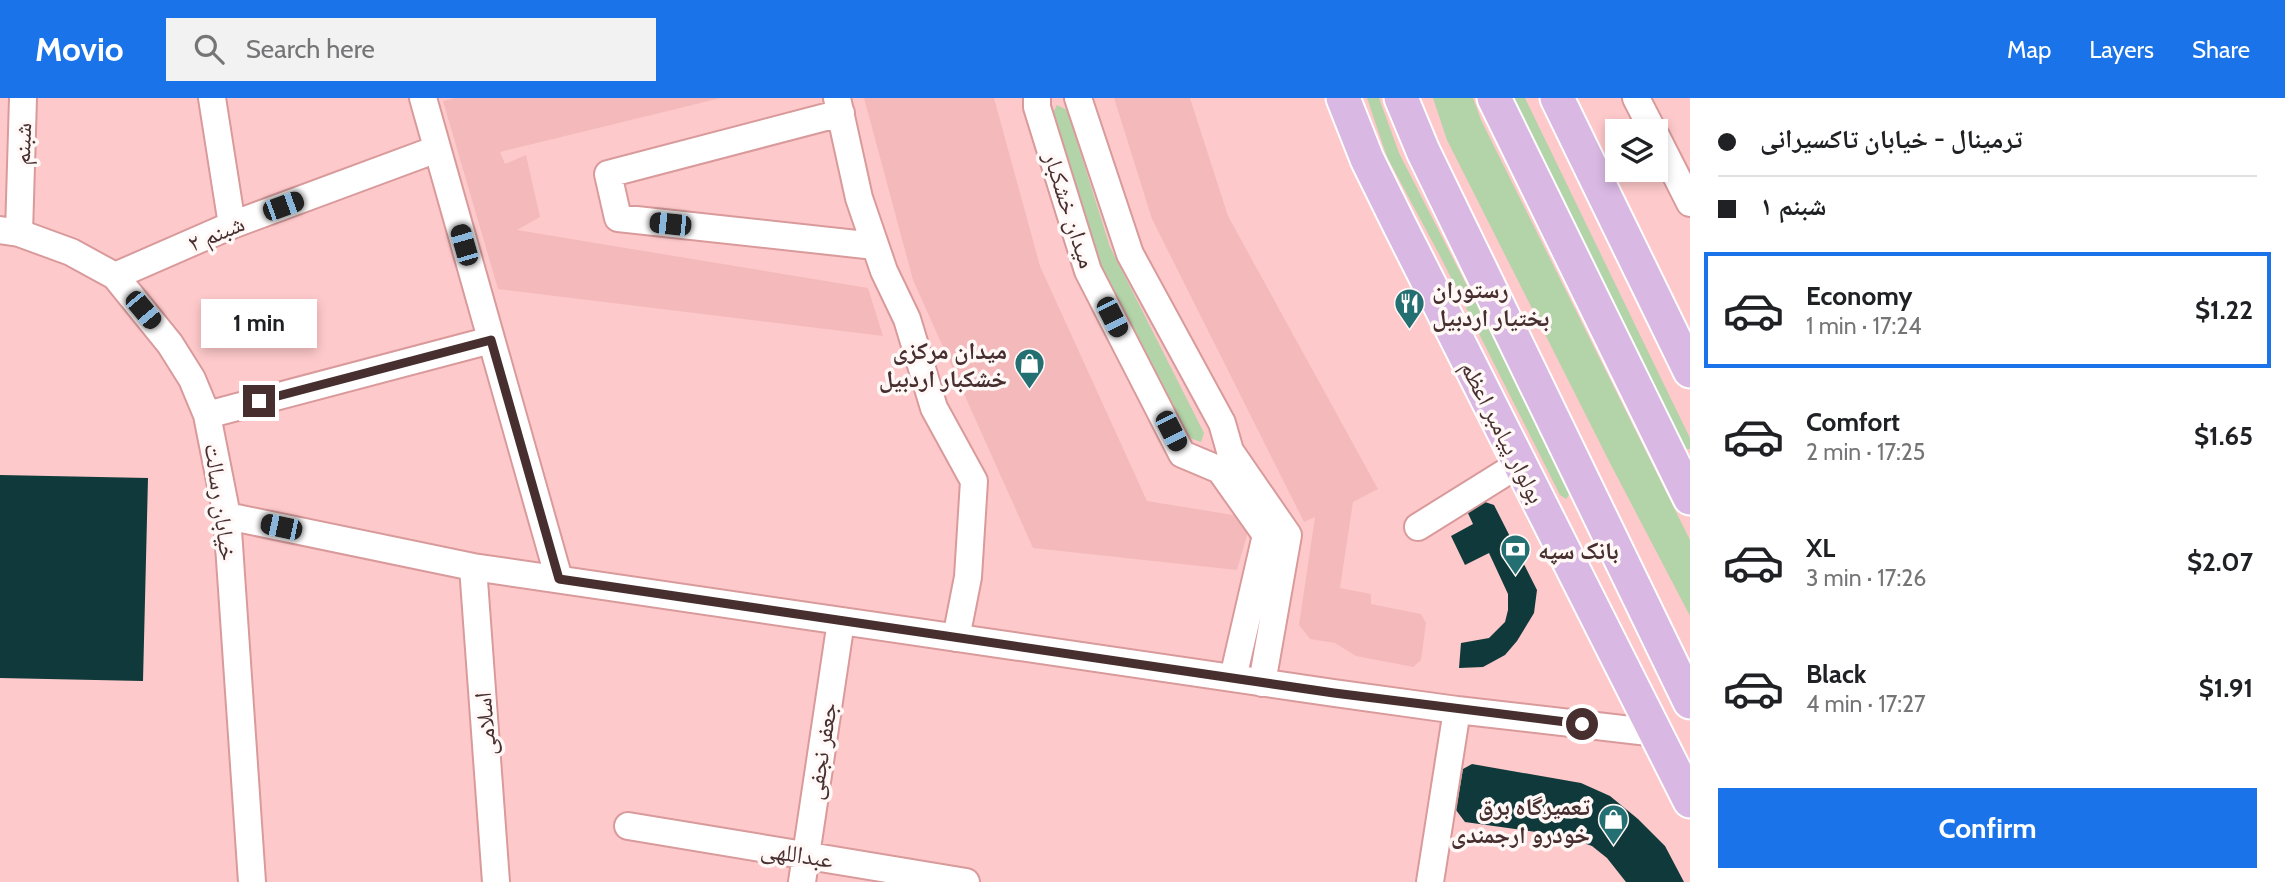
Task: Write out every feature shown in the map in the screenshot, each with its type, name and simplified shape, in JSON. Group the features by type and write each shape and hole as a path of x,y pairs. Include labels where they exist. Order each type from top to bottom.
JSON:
{"main road":[{"name":"بولوار پیامبر اعظم","path":"1343,98 1367,159 1690,801"},
{"name":"بولوار پیامبر اعظم","path":"1401,98 1423,151 1690,702"},
{"path":"1494,98 1690,498"},
{"path":"1557,98 1690,371"}],"street":[{"name":"شبنم","path":"9,231 23,98"},
{"path":"212,98 232,225"},
{"path":"422,98 559,579"},
{"name":"میدان خشکبار","path":"1037,98 1037,107 1088,271 1182,454 1220,470 1266,535 1233,678"},
{"name":"میدان خشکبار","path":"1078,98 1130,254 1222,423 1230,451 1288,535 1262,683"},
{"path":"1636,98 1646,119"},
{"path":"875,246 618,218 608,174 839,105 859,198 875,246 907,319 934,408 974,481 968,577 956,638"},
{"name":"شبنم ۲","path":"115,276 232,225 437,149"},
{"path":"1668,161 1690,203"},
{"name":"خیابان رسالت","path":"9,231 71,252 115,276 170,344 192,379 207,415 227,516 252,882"},
{"path":"207,415 491,340"},
{"path":"1418,527 1519,464"},
{"path":"227,516 472,567 1262,683 1457,710 1657,733"},
{"name":"اسلامی","path":"472,567 496,882"},
{"name":"جعفر نجفی","path":"802,882 841,621"},
{"path":"1435,881 1457,710"},
{"name":"عبداللهی","path":"628,826 966,882"}],"shaded area":[{"path":"455,98 721,98 500,152 505,164 526,155 540,217 517,230 868,288 883,336 498,289 443,101"},
{"name":"میدان مرکزی خشکبار اردبیل","path":"864,98 994,98 1040,266 1147,501 1252,518 1237,570 1033,548 913,280"},
{"path":"1114,98 1190,98 1228,216 1378,489 1353,502 1340,588 1371,594 1371,604 1421,614 1426,623 1421,660 1413,667 1356,656 1335,643 1310,639 1299,625 1315,517 1304,522 1152,219"}],"green space":[{"path":"1367,98 1379,98 1399,153 1572,491 1566,499 1560,495 1387,157"},
{"path":"1433,98 1473,98 1481,120 1690,540 1690,616 1447,140"},
{"path":"1514,98 1525,98 1690,438 1690,449 1685,449"},
{"path":"1057,105 1067,110 1110,247 1204,433 1201,442 1190,438 1099,261 1053,113"}],"building":[{"path":"0,475 148,478 143,681 0,678"},
{"name":"بانک سپه","path":"1482,501 1494,505 1537,590 1534,613 1505,655 1483,667 1459,668 1461,643 1489,638 1505,622 1508,610 1508,594 1489,553 1465,565 1451,536 1473,524 1466,509"},
{"path":"1472,764 1581,783 1610,796 1665,846 1684,882 1626,882 1607,858 1592,846 1543,833 1465,822 1456,810 1463,769"}],"place":[{"name":"رستوران بختیار اردبیل","path":"1409,330"},
{"name":"میدان مرکزی خشکبار اردبیل","path":"1030,391"},
{"name":"بانک سپه","path":"1515,577"},
{"name":"تعمیرگاه برق خودرو ارجمندی","path":"1613,847"}],"route":[{"path":"259,401 491,340 559,579 1334,693 1582,724"}]}
